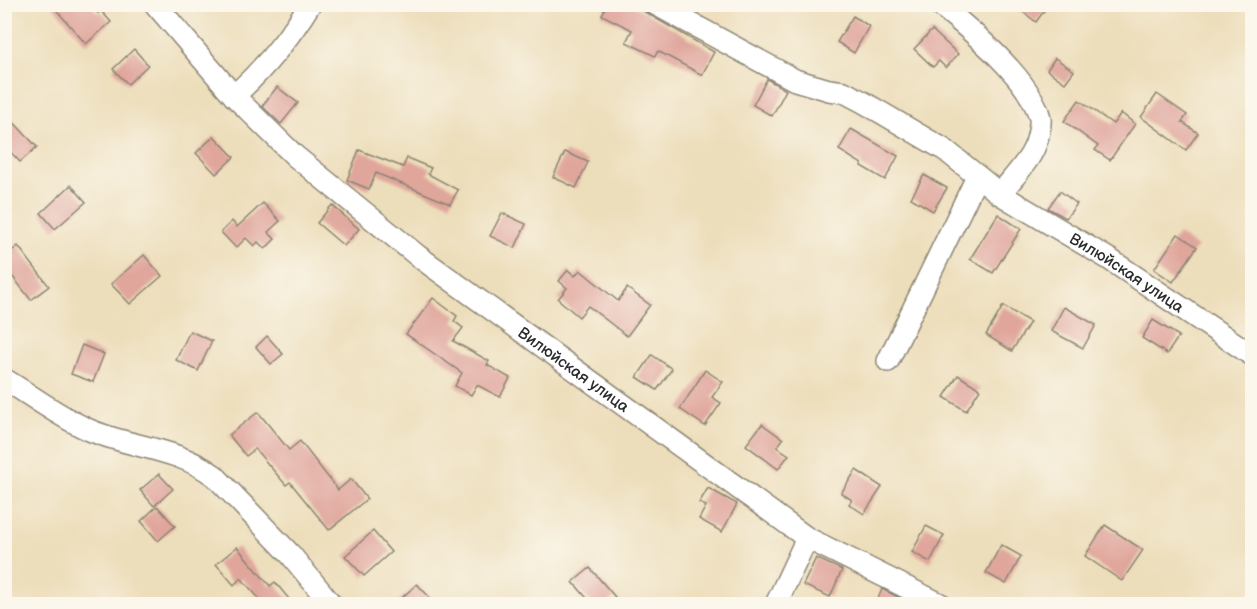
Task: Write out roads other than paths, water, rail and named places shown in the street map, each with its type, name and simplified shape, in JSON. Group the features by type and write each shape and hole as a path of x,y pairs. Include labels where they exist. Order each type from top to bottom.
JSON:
{"street":[{"name":"Вилюйская улица","path":"155,4 234,96 295,156 418,256 807,538 940,604"},
{"path":"234,96 261,71 296,27 310,4"},
{"name":"Вилюйская улица","path":"655,4 795,80 820,88 844,92 945,150 1000,194 1109,258 1252,355"},
{"path":"939,4 986,44 1012,73 1031,99 1040,120 1033,150 1000,194"},
{"path":"888,361 975,181 975,175"},
{"path":"4,379 87,429 188,459 204,468 215,476 266,528 331,604"},
{"path":"776,604 807,538"}]}
